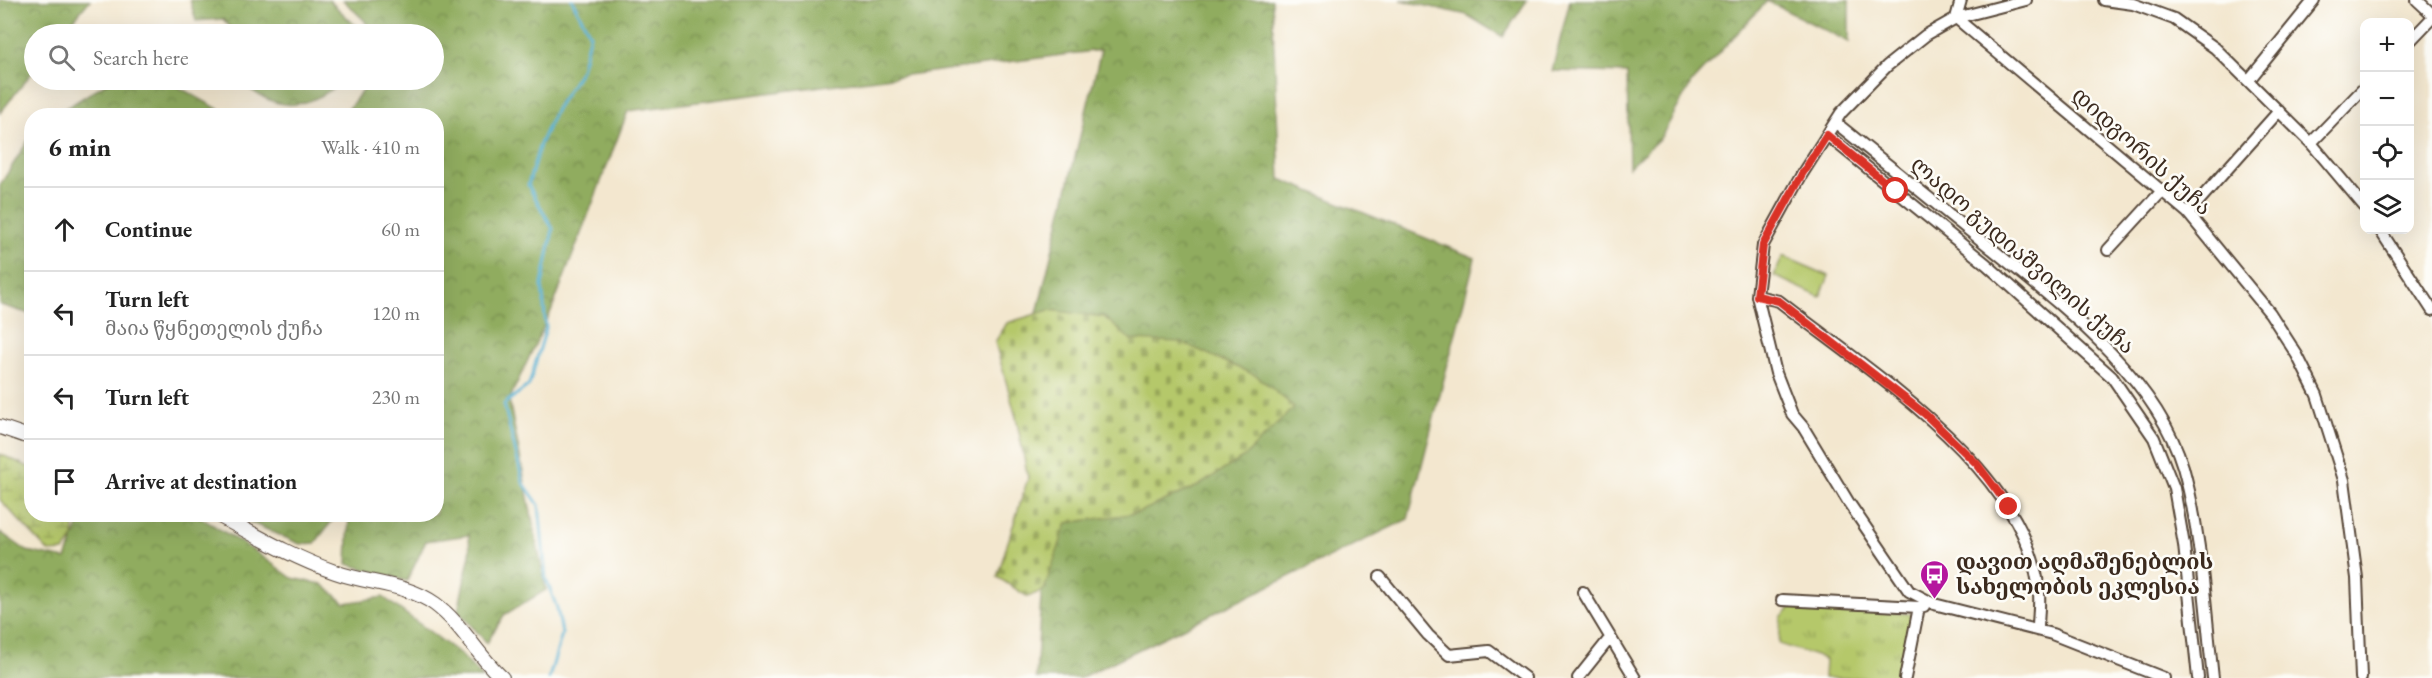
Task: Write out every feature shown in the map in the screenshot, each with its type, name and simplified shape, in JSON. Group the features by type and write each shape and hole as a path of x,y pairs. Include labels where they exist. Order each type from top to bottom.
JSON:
{"street":[{"path":"1956,18 1961,0"},
{"path":"2026,0 1956,18 1926,35 1887,66 1841,113 1802,174 1763,245 1757,296 1776,373 1791,414 1803,427 1849,503 1909,591 1934,604 2038,629 2164,678"},
{"path":"2104,0 2133,4 2174,19 2216,48 2311,143 2360,201"},
{"path":"2248,80 2314,0"},
{"path":"2414,36 2432,16 2417,0"},
{"name":"დიდგორის ქუჩა","path":"1956,18 2188,213 2270,313 2297,355 2317,395 2344,480 2357,578 2361,678"},
{"path":"2311,143 2360,92"},
{"path":"2188,213 2279,111"},
{"name":"ლადო გუდიაშვილის ქუჩა","path":"1836,123 2032,282 2127,370 2161,418 2182,466 2198,545 2213,678"},
{"name":"ლადო გუდიაშვილის ქუჩა","path":"1827,135 1994,271 2112,376 2154,438 2174,488 2189,589 2198,678"},
{"path":"2108,250 2162,191"},
{"path":"1933,222 1943,209"},
{"path":"2383,234 2432,310"},
{"path":"1757,296 1779,301 1925,414 1977,464 2009,507 2027,544 2039,592 2038,629"},
{"path":"2099,364 2109,353"},
{"path":"0,427 24,435"},
{"path":"231,522 273,545 336,572 405,589 435,604 467,635 502,678"},
{"path":"1380,578 1428,636 1449,655 1489,651 1525,678"},
{"path":"2189,589 2202,588"},
{"path":"1583,592 1635,678"},
{"path":"1782,600 1919,607 1934,604"},
{"path":"1905,678 1919,607"},
{"path":"2193,625 2207,624"},
{"path":"1578,678 1610,638"}],"green space":[{"path":"0,0 90,0 70,24 24,24 24,83 0,113"},
{"path":"190,0 329,0 354,24 227,24 223,19 196,21"},
{"path":"343,0 1272,0 1280,179 1475,258 1408,519 1080,678 1036,678 1041,597 1031,338 1101,50 628,111 552,309 509,400 546,590 504,615 487,643 458,611 470,554 469,535 426,541 407,581 347,564 349,522 444,522 444,108 349,108 363,90 444,90 444,24 366,24"},
{"path":"1400,0 1527,0 1503,37 1467,15"},
{"path":"1570,0 1849,0 1849,42 1767,1 1692,82 1661,137 1629,167 1627,73 1552,71"},
{"path":"95,90 184,90 216,108 66,108"},
{"path":"251,90 330,90 299,104 277,103"},
{"path":"24,147 24,312 0,305 0,185"},
{"path":"1783,256 1829,276 1820,297 1774,276"},
{"path":"1049,310 1104,317 1131,340 1181,342 1257,376 1294,407 1244,457 1198,486 1137,513 1067,523 1044,590 1028,597 997,577 1028,478 1016,417 995,342 1007,323"},
{"path":"0,454 24,465 24,522 74,522 73,539 64,551 49,552 0,500"},
{"path":"79,522 208,522 292,578 322,584 345,603 383,597 460,654 483,678 0,678 0,532 27,551 66,559"},
{"path":"250,522 331,522 315,543 300,544"},
{"path":"1792,606 1912,614 1900,678 1824,678 1825,659 1779,644 1781,617"}],"waterway":[{"path":"549,678 562,634 557,608 546,579 539,505 523,482 504,404 529,385 546,328 542,285 553,229 528,185 540,144 556,109 581,70 590,34 572,0"}],"place":[{"name":"დავით აღმაშენებლის სახელობის ეკლესია","path":"1935,600"}],"route":[{"path":"1896,191 1827,135 1802,174 1763,245 1757,296 1779,301 1925,414 1977,464 2009,507"}]}
